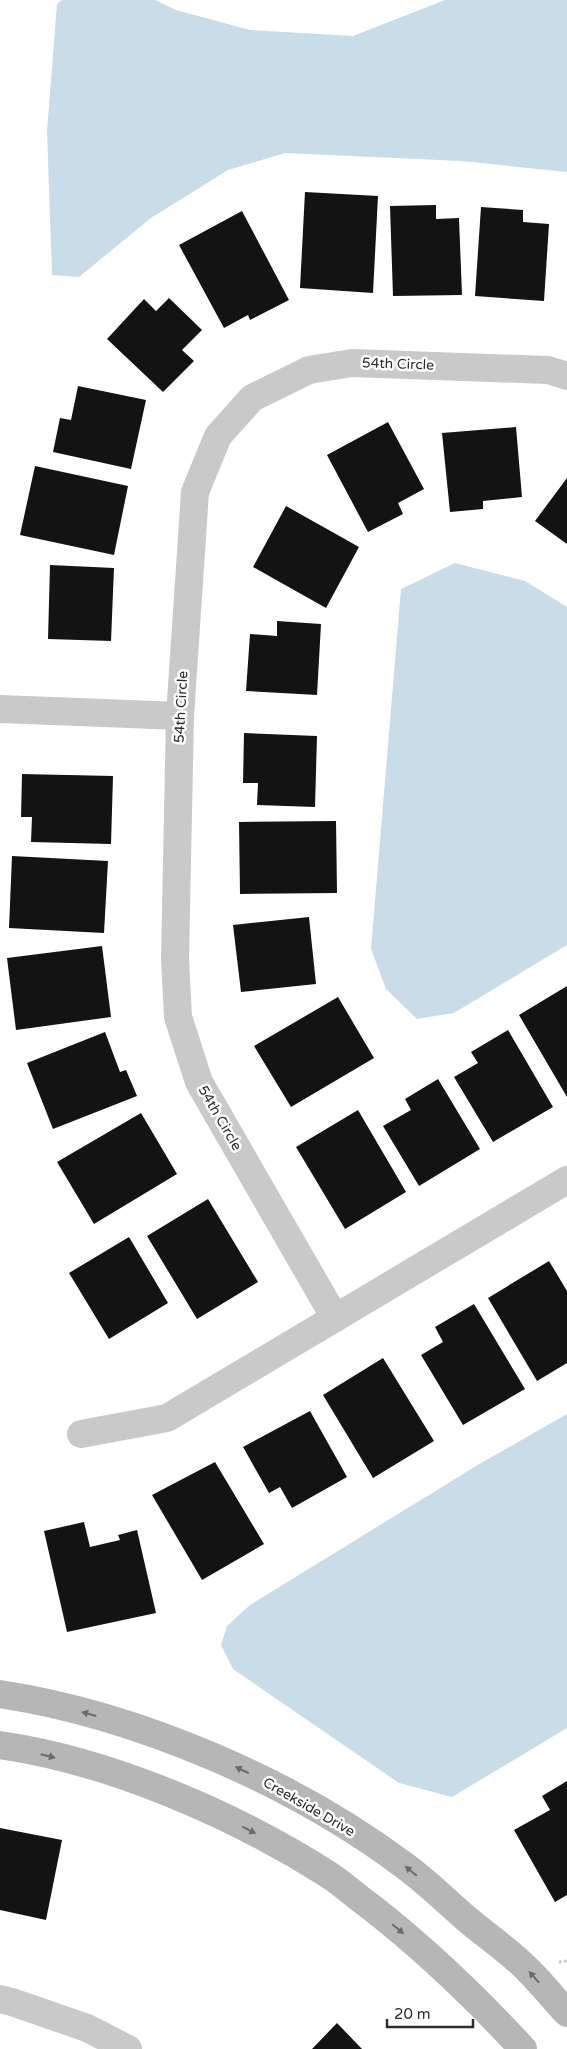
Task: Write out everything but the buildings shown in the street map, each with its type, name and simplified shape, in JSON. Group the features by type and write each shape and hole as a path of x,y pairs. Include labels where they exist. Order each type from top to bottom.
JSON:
{"street":[{"name":"54th Circle","path":"335,1318 199,1082 178,1017 175,959 180,716 195,492 218,436 252,398 309,370 352,363 548,370 567,376"},
{"path":"0,709 180,716"},
{"path":"81,1434 167,1418 567,1180"},
{"name":"Creekside Drive","path":"0,1694 74,1710 152,1733 212,1756 282,1789 343,1825 404,1866 528,1970 567,2013"},
{"path":"0,1745 98,1768 175,1795 251,1831 330,1876 396,1927 472,1993 523,2049"},
{"path":"0,2000 12,2002 87,2028 128,2049"}],"water":[{"path":"62,0 155,0 176,10 250,30 353,36 445,0 567,0 567,172 461,161 285,153 228,170 151,218 79,277 52,275 47,131 57,4"},
{"path":"455,563 525,581 567,607 567,945 454,1013 417,1019 386,989 371,949 401,589"},
{"path":"567,1414 567,1728 452,1797 399,1783 233,1669 221,1645 227,1626 250,1605 476,1466"}]}
